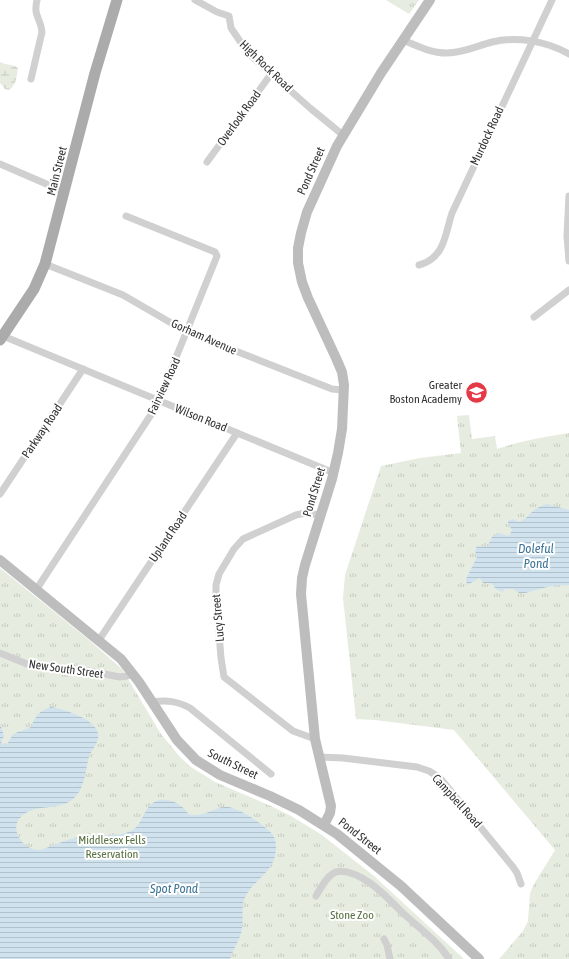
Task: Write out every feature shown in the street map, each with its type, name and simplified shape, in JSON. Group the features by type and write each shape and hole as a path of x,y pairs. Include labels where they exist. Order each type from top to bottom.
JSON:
{"main road":[{"name":"Main Street","path":"1,338 34,289 45,264 95,73 117,0"}],"street":[{"path":"31,79 42,32 35,13 37,0"},
{"name":"High Rock Road","path":"194,0 217,12 229,16 230,28 248,53 343,135"},
{"name":"Pond Street","path":"430,0 343,135 327,167 301,233 298,254 299,270 302,282 338,362 343,379 344,390 341,438 334,472 305,565 301,594 315,739 331,806 330,813 324,825 349,843 401,886 479,959"},
{"name":"Murdock Road","path":"419,265 436,256 442,246 452,212 552,0"},
{"path":"403,40 428,50 448,53 466,51 502,40 532,41 552,46 569,54"},
{"name":"Overlook Road","path":"207,162 271,74"},
{"path":"0,164 65,192"},
{"path":"569,196 567,236 569,261"},
{"name":"Fairview Road","path":"36,590 159,401 217,256 217,253 126,216"},
{"name":"Gorham Avenue","path":"45,264 123,295 187,332 333,390 344,390"},
{"path":"534,317 569,290"},
{"name":"Wilson Road","path":"1,338 83,369 334,472"},
{"name":"Parkway Road","path":"0,494 83,369"},
{"name":"Upland Road","path":"99,640 237,433"},
{"name":"Lucy Street","path":"315,739 293,731 224,677 221,658 216,585 220,571 238,543 243,539 296,515 320,515"},
{"name":"South Street","path":"0,560 119,657 133,673 177,740 201,763 224,777 292,807 324,825"},
{"name":"New South Street","path":"0,653 27,664 40,667 83,670 121,677 133,673"},
{"name":"South Street","path":"152,702 170,701 190,708 271,774"},
{"name":"Campbell Road","path":"319,757 343,758 417,767 433,773 440,778 513,867 521,884"},
{"path":"316,896 328,879 335,873 344,872 360,877 382,893 437,944 449,959"},
{"path":"384,939 390,959"}],"green space":[{"path":"386,0 419,0 409,14"},
{"path":"0,62 18,68 15,83 9,90 5,89 0,83"},
{"path":"469,415 472,439 495,436 497,449 524,441 569,433 569,959 499,959 523,931 528,921 530,893 555,850 454,730 356,719 343,598 345,575 381,466 420,458 461,453 457,416"},
{"name":"Middlesex Fells Reservation","path":"0,568 89,640 122,669 161,734 180,757 191,767 215,782 291,816 322,835 374,876 464,959 0,959"}],"water":[{"name":"Doleful Pond","path":"547,504 569,510 569,585 551,586 525,593 519,593 513,589 505,589 502,592 496,589 491,583 483,583 480,578 467,585 466,579 477,557 475,551 477,546 487,547 492,537 498,533 509,536 512,530 508,521 513,519 518,522 521,521 535,509"},
{"name":"Spot Pond","path":"51,707 73,713 88,721 98,732 98,738 89,758 84,782 77,795 67,803 32,810 20,818 16,829 18,835 21,841 31,849 44,849 84,836 113,835 131,831 139,824 150,805 160,800 176,803 183,807 191,815 202,814 224,807 229,807 258,822 273,835 276,847 273,862 250,889 244,899 241,933 230,959 0,959 0,723 4,736 1,742 5,746 13,735 31,727 38,714"}],"place":[{"name":"Greater Boston Academy","path":"477,392"}],"park label":[{"name":"Stone Zoo","path":"352,915"}]}
